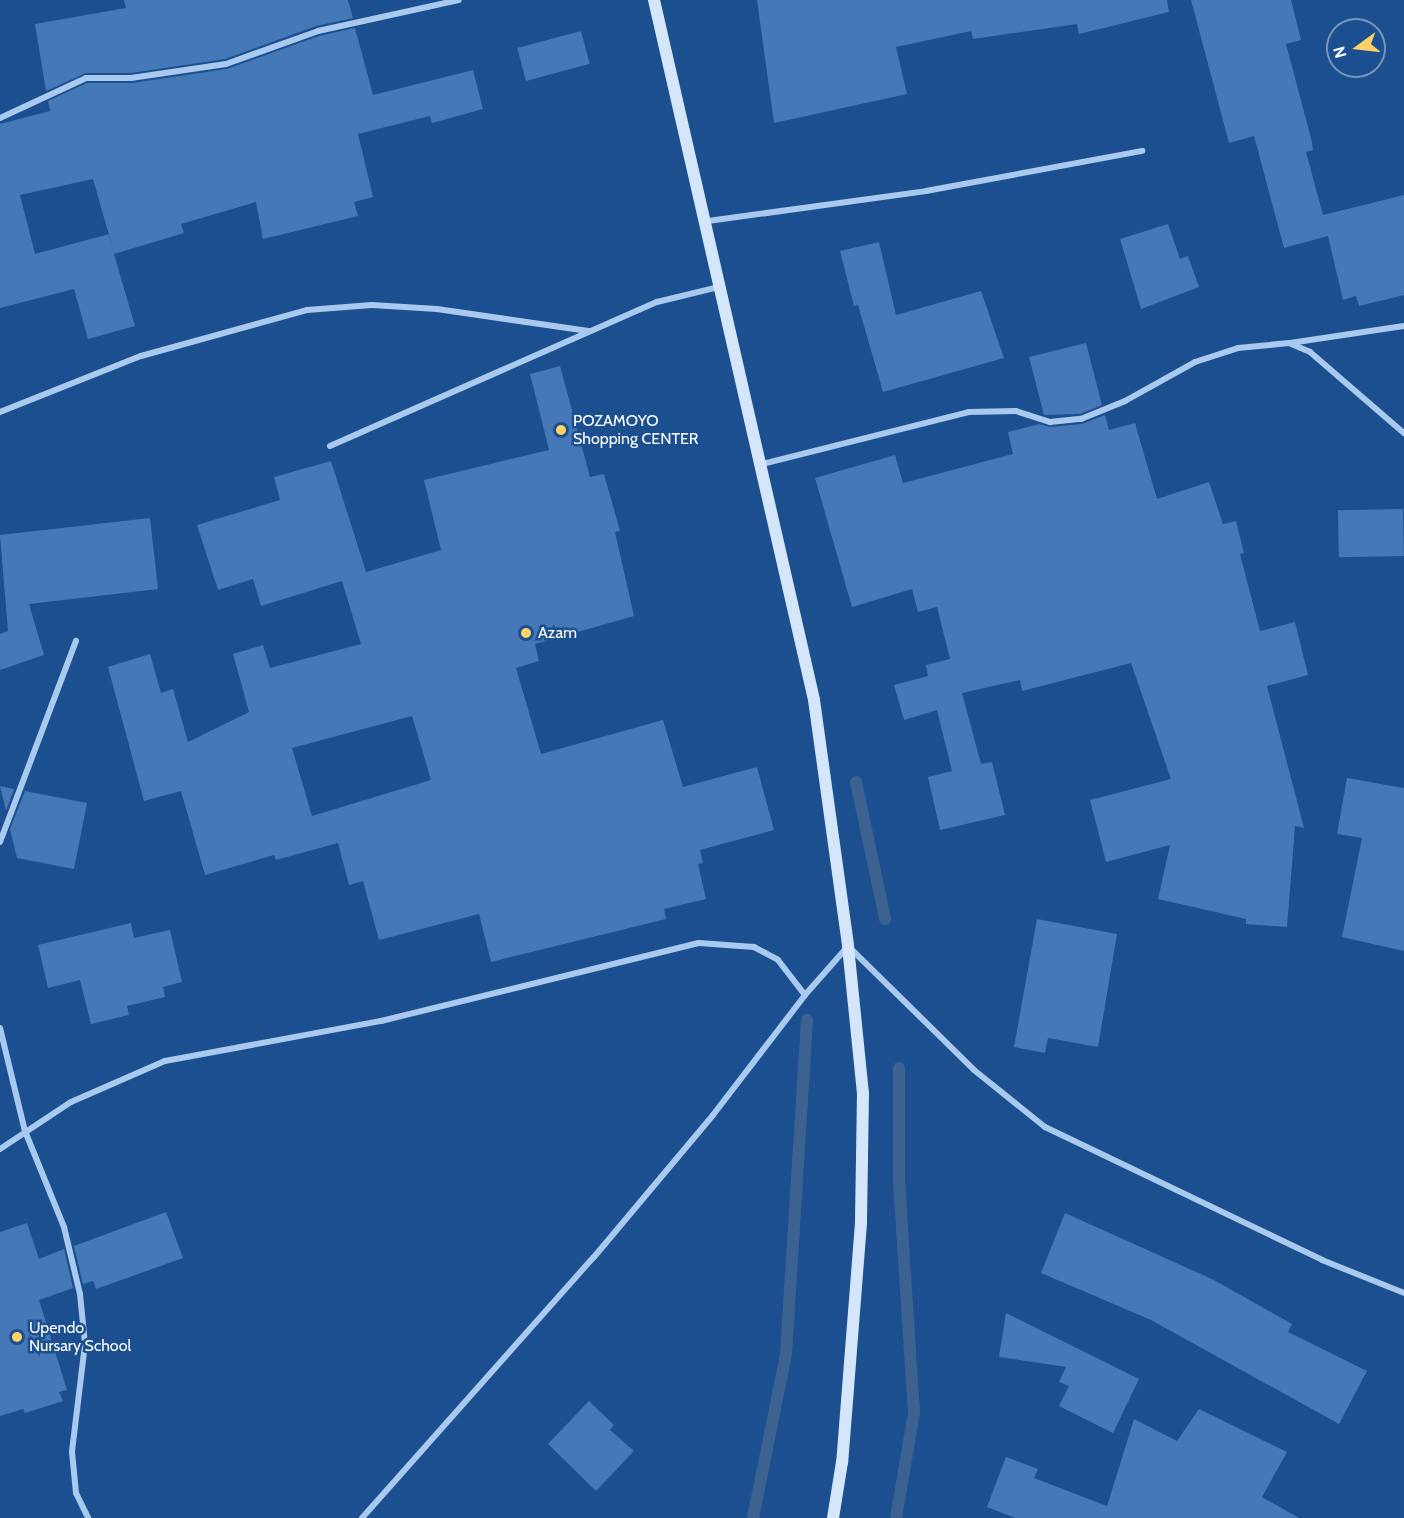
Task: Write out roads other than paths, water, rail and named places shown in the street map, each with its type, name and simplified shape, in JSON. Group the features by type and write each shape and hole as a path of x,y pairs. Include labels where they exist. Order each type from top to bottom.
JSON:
{"main road":[{"path":"654,0 723,286 814,700 849,945 863,1093 861,1223 842,1462 833,1518"}],"street":[{"path":"0,118 86,78 131,78 226,64 318,31 459,0"},
{"path":"708,221 926,191 1142,151"},
{"path":"330,446 657,302 723,286"},
{"path":"0,412 141,356 307,310 372,305 437,309 588,331"},
{"path":"762,464 977,411 1016,411 1050,422 1081,419 1117,405 1195,362 1238,348 1290,343 1404,326"},
{"path":"1290,343 1310,352 1404,433"},
{"path":"0,842 76,641"},
{"path":"0,1149 25,1131 101,1087 165,1061 381,1021 699,943 754,947 778,960 805,995"},
{"path":"362,1518 691,1142 805,995 849,945 974,1070 1046,1127 1282,1242 1404,1293"},
{"path":"0,1028 25,1131 64,1227 80,1294 85,1344 72,1452 76,1493 88,1518"}],"waterway":[{"path":"856,782 885,919"},
{"path":"753,1518 786,1354 807,1020"},
{"path":"896,1518 914,1413 899,1180 899,1068"}],"place":[{"name":"POZAMOYO Shopping CENTER","path":"561,430"},
{"name":"Azam","path":"526,633"},
{"name":"Upendo Nursary School","path":"17,1337"}]}
